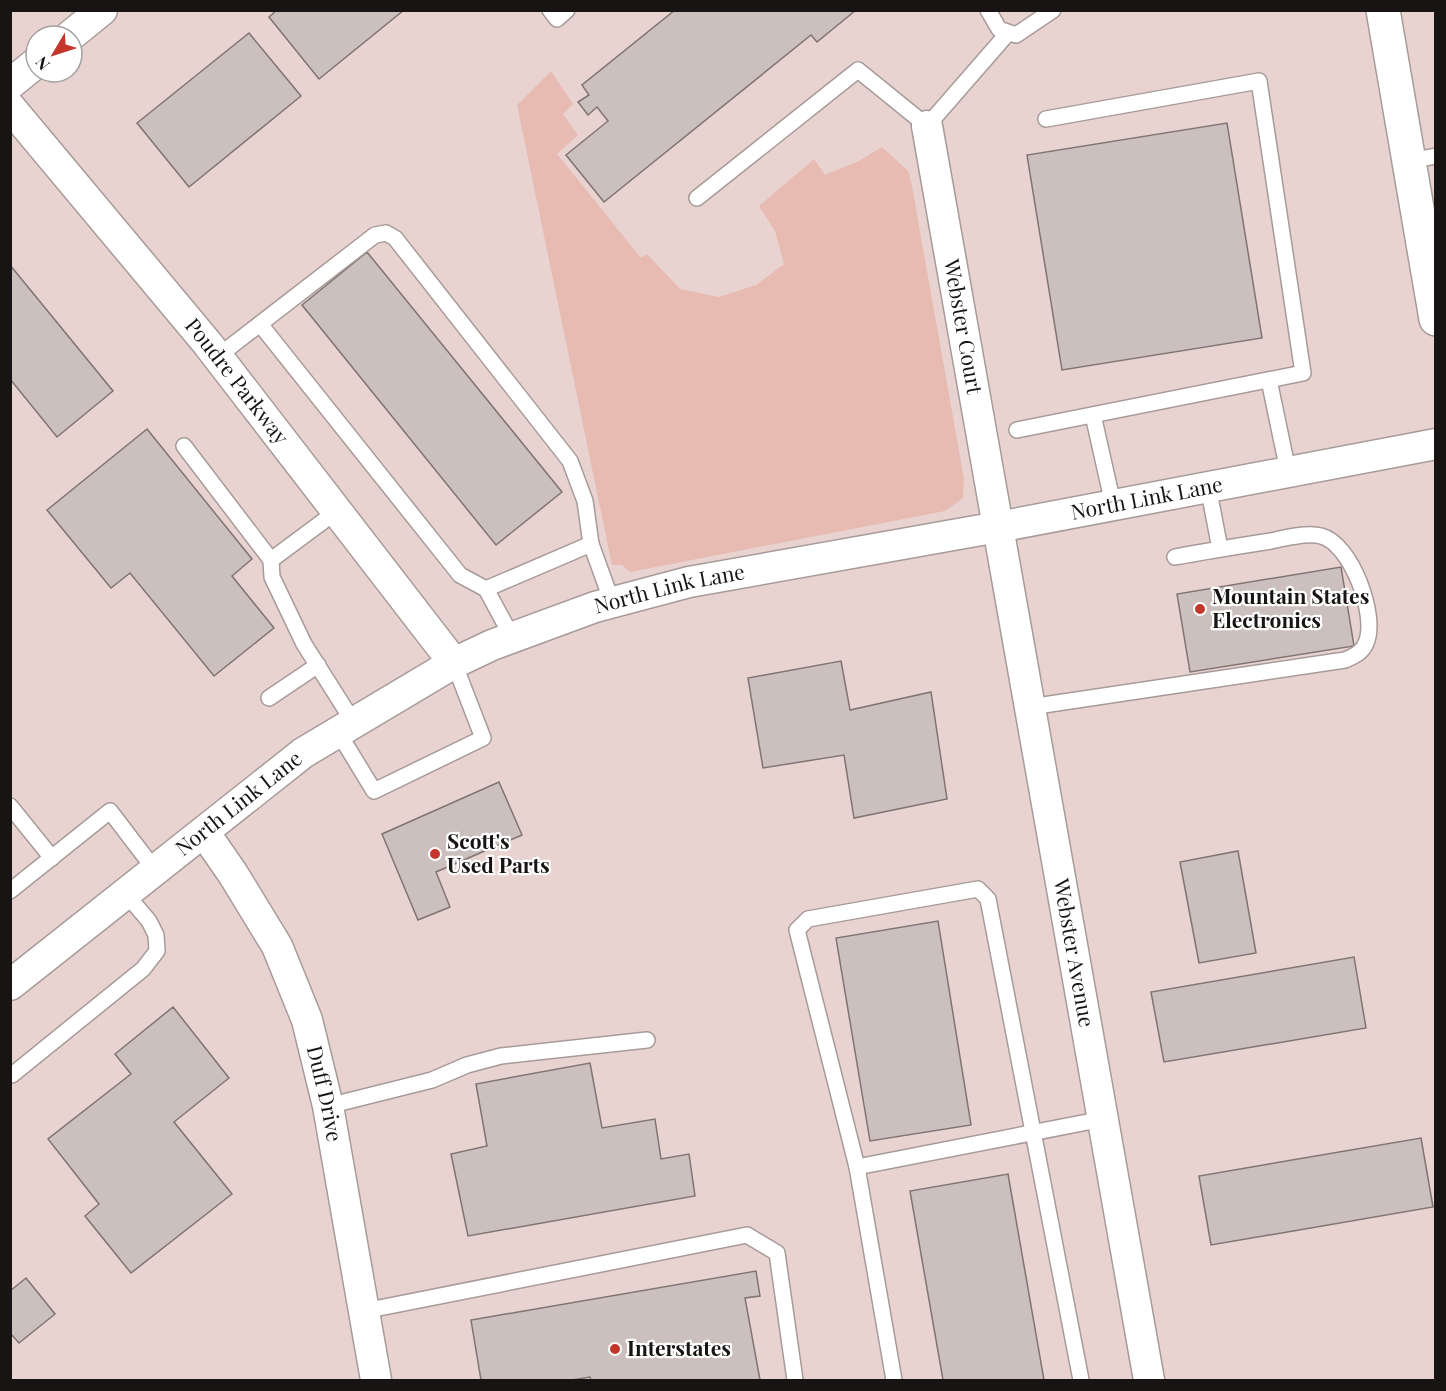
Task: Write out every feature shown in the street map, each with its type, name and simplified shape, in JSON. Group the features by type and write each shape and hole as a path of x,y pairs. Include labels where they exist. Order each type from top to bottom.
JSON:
{"street":[{"path":"1383,10 1422,158 1436,320"},
{"path":"10,84 24,73"},
{"name":"Poudre Parkway","path":"10,107 218,357 454,663"},
{"name":"Webster Court","path":"927,126 998,527"},
{"name":"North Link Lane","path":"10,985 303,753 454,663 512,637 595,607 689,582 998,527 1436,444"},
{"name":"Webster Avenue","path":"998,527 1149,1380"},
{"name":"Duff Drive","path":"204,832 277,946 307,1020 328,1106 375,1380"}],"lane":[{"path":"550,10 557,19 567,10"},
{"path":"988,10 999,29 1017,35 1053,10"},
{"path":"697,198 858,70 927,126 1008,33"},
{"path":"1017,430 1303,373 1259,81 1046,119"},
{"path":"218,357 375,235 386,233 395,238 570,461 585,501 591,544 612,602"},
{"path":"260,324 460,575 486,589 512,637"},
{"path":"1269,380 1288,471"},
{"path":"1093,415 1113,504"},
{"path":"184,446 271,560 272,577 304,644 318,665 374,791 483,738 454,663"},
{"path":"1208,486 1220,549"},
{"path":"271,560 337,511"},
{"path":"1030,707 1345,660 1359,654 1366,644 1369,632 1366,601 1356,573 1338,545 1322,536 1300,536 1175,557"},
{"path":"486,589 591,544"},
{"path":"269,698 318,665"},
{"path":"10,806 52,858"},
{"path":"10,891 110,811 155,870"},
{"path":"894,1380 857,1167 798,930 808,919 978,889 988,899 1081,1380"},
{"path":"12,1075 143,969 158,951 153,928 126,894"},
{"path":"328,1106 432,1080 467,1065 501,1056 647,1040"},
{"path":"857,1167 1103,1119"},
{"path":"364,1311 747,1235 777,1253 795,1380"}],"shaded area":[{"path":"10,11 1435,11 1435,1380 11,1380"},
{"path":"551,71 573,104 563,114 578,135 557,154 641,258 647,254 680,289 719,297 756,285 784,264 775,231 759,206 814,159 825,175 859,161 882,147 908,171 964,479 963,498 945,511 630,572 622,565 612,565 517,105"}],"building":[{"path":"277,10 404,10 319,79 269,17"},
{"path":"675,10 856,10 817,42 811,35 604,202 566,155 608,121 597,107 588,115 578,102 589,95 582,85"},
{"path":"249,33 301,96 189,187 137,123"},
{"path":"1227,123 1262,338 1062,370 1027,155"},
{"path":"367,252 562,492 496,545 302,305"},
{"path":"10,265 113,391 57,437 10,379"},
{"path":"147,429 252,559 232,576 274,628 214,676 130,573 111,588 47,510"},
{"path":"1341,567 1354,646 1190,672 1177,594"},
{"path":"841,661 850,710 931,692 947,799 854,818 844,755 763,768 748,678"},
{"name":"Scott's Used Parts","path":"499,782 522,835 436,872 450,907 418,920 382,834"},
{"path":"1238,851 1256,953 1199,963 1180,862"},
{"path":"938,921 971,1125 870,1141 836,938"},
{"path":"1354,957 1366,1028 1164,1062 1151,992"},
{"path":"173,1007 229,1078 174,1122 232,1194 131,1273 85,1216 99,1204 48,1139 131,1074 115,1054"},
{"path":"590,1063 602,1128 655,1119 661,1159 689,1154 695,1196 468,1236 451,1154 487,1146 476,1084"},
{"path":"1421,1138 1433,1207 1211,1245 1199,1176"},
{"path":"1008,1174 1044,1380 943,1380 910,1191"},
{"name":"Interstates","path":"756,1271 760,1296 745,1298 760,1380 591,1380 590,1377 572,1380 481,1380 471,1320"},
{"path":"26,1278 55,1314 19,1343 10,1333 10,1291"}],"place":[{"name":"Mountain States Electronics","path":"1200,609"},
{"name":"Scott's Used Parts","path":"435,854"},
{"name":"Interstates","path":"615,1349"}]}
